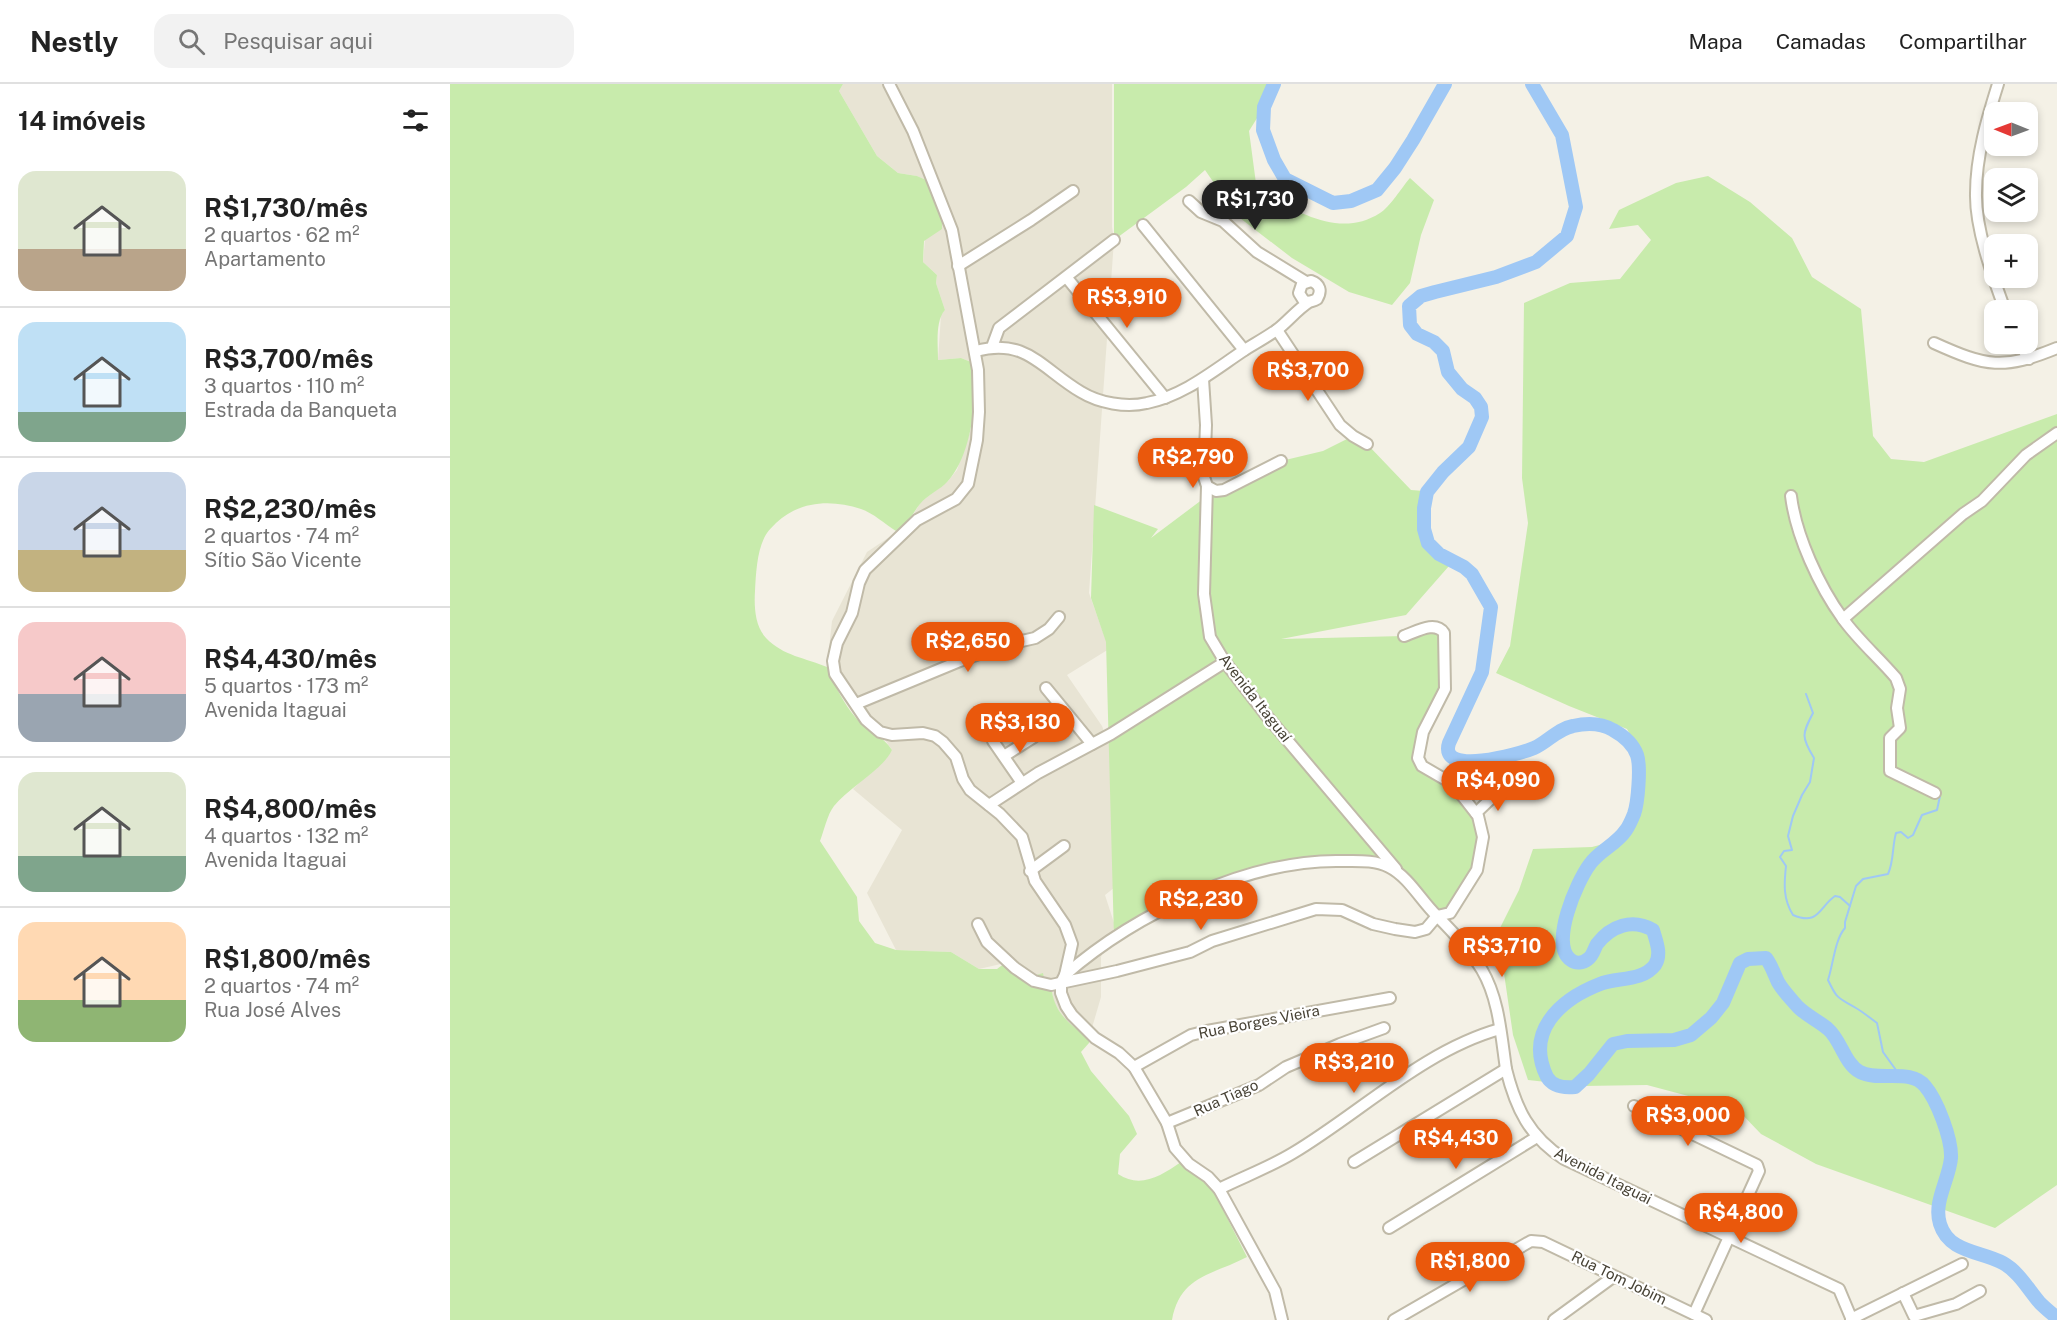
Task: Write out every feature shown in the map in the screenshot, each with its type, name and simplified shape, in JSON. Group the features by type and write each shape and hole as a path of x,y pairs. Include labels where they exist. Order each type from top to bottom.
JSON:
{"street":[{"path":"889,84 913,131 950,220 976,351 979,412 977,440 969,484 956,499 917,520 865,570 859,583 852,613 837,643 833,661 836,674 866,720 880,732 892,735 923,733 935,736 943,742 956,757 963,779 970,790 1022,837 1030,871 1068,930 1072,944 1061,993 1066,1006 1095,1038 1134,1066 1167,1124 1175,1148 1189,1164 1208,1177 1219,1189 1275,1291 1282,1320"},
{"path":"1998,84 1981,144 1976,194 1987,257 2002,300"},
{"path":"958,266 1073,191"},
{"path":"976,351 1006,347 1022,351 1081,392 1095,398 1134,405 1165,399 1203,379 1277,330 1309,302 1317,299 1320,291 1316,283 1306,282 1257,252 1223,220 1201,212 1189,201"},
{"path":"1143,225 1244,350"},
{"path":"992,348 999,328 1114,240"},
{"path":"1066,278 1165,399"},
{"path":"1306,282 1302,284 1299,293 1304,301 1309,302"},
{"path":"1277,330 1340,425 1367,444"},
{"path":"1934,343 1974,360 2013,363 2029,360 2057,348"},
{"path":"2025,354 2029,360"},
{"name":"Avenida Itaguaí","path":"1203,379 1206,425 1204,477 1207,486 1204,594 1210,637 1225,662 1266,715 1437,916"},
{"path":"1843,619 1963,514 1982,501 2026,455 2057,433"},
{"path":"1207,486 1216,491 1224,490 1281,461"},
{"path":"1791,496 1793,514 1804,548 1828,597 1843,619 1896,678 1900,689 1898,708 1900,728 1890,738 1890,771 1935,794"},
{"path":"856,704 960,661 1004,645 1035,638 1049,629 1059,617"},
{"path":"978,924 987,942 1015,968 1034,981 1051,985 1063,979 1117,971 1190,952 1212,941 1293,914 1316,909 1342,910 1373,924 1415,932 1426,929 1437,916 1450,913 1477,870 1483,837 1482,827 1476,813 1454,784 1422,766 1418,758 1423,732 1445,689 1444,633 1441,628 1434,626 1404,636"},
{"path":"989,805 1225,662"},
{"path":"1046,688 1092,744"},
{"path":"1004,756 1034,737"},
{"path":"993,741 1022,783"},
{"path":"1476,813 1500,790"},
{"path":"1030,871 1064,846"},
{"path":"1063,979 1088,954 1182,899 1264,870 1321,860 1374,862 1400,873"},
{"path":"1354,1162 1506,1069 1496,1003 1482,969 1437,916"},
{"name":"Rua Borges Vieira","path":"1134,1066 1191,1035 1390,998"},
{"name":"Rua Tiago","path":"1167,1124 1259,1085 1286,1067 1384,1028"},
{"path":"1219,1189 1292,1154 1446,1050 1481,1034 1500,1029"},
{"name":"Avenida Itaguai","path":"1506,1069 1513,1096 1524,1121 1550,1150 1564,1160 1839,1289 1852,1319"},
{"path":"1634,1106 1757,1164 1759,1167 1694,1314"},
{"path":"1389,1228 1537,1137"},
{"name":"Rua Tom Jobim","path":"1394,1320 1531,1241 1543,1242 1706,1320"},
{"path":"1852,1319 1962,1264"},
{"path":"1554,1320 1613,1277"},
{"path":"1903,1293 1914,1316 1956,1304 1980,1291"}],"shaded area":[{"path":"843,84 1112,84 1112,227 1114,240 1089,593 1109,649 1067,675 1102,726 1115,760 1187,830 1105,895 1115,926 1101,957 1101,997 1089,1038 1065,1020 1054,1003 1052,992 1021,980 1005,963 979,969 951,952 896,950 867,893 902,830 853,789 892,750 885,740 855,715 827,667 832,621 867,552 906,526 921,502 948,481 957,470 971,429 973,372 971,362 961,358 938,360 941,315 945,310 936,283 937,275 923,262 930,182 917,176 898,173 877,156 839,91"}],"green space":[{"path":"450,84 843,84 839,91 877,156 898,173 917,176 933,183 942,215 942,229 924,241 923,262 937,275 936,283 945,310 938,327 938,360 961,358 971,362 974,375 972,424 963,456 948,481 923,501 907,523 896,531 865,511 838,504 805,506 785,516 768,532 761,546 756,576 756,616 762,633 773,644 787,653 827,667 851,712 892,750 881,765 834,806 820,841 857,897 859,921 875,943 896,950 951,952 979,969 997,969 1005,963 1021,980 1043,973 1046,988 1052,992 1061,1013 1070,1024 1089,1038 1089,1043 1081,1052 1091,1071 1129,1116 1137,1134 1120,1154 1118,1174 1134,1180 1150,1179 1181,1162 1213,1190 1247,1257 1210,1273 1190,1285 1176,1305 1172,1320 450,1320"},
{"path":"1114,84 1273,84 1264,107 1249,131 1257,191 1317,219 1333,223 1348,223 1364,221 1380,213 1392,202 1410,178 1434,200 1421,235 1410,283 1392,305 1349,292 1292,258 1236,215 1205,170 1186,187 1114,240"},
{"path":"1708,176 1750,202 1792,238 1812,277 1861,309 1873,436 1891,459 1924,462 2057,414 2057,1185 1995,1228 1816,1164 1761,1134 1737,1109 1647,1085 1583,1086 1528,1080 1513,1035 1498,932 1519,890 1533,849 1592,847 1611,842 1633,813 1638,749 1627,729 1496,673 1510,646 1528,523 1522,478 1524,303 1570,283 1620,279 1651,240 1638,225 1609,229 1619,210 1676,183"},
{"path":"1353,436 1367,444 1411,490 1424,491 1421,530 1428,543 1456,558 1406,615 1281,639 1404,636 1427,628 1444,633 1445,689 1418,758 1453,784 1482,827 1477,870 1450,913 1427,907 1400,874 1374,862 1321,860 1182,899 1114,938 1106,642 1091,598 1094,505 1158,529 1151,538 1203,499 1281,461 1323,451"}],"waterway":[{"path":"1274,84 1264,107 1263,130 1274,160 1285,179 1333,203 1351,201 1377,190 1413,140 1445,84"},
{"path":"1532,84 1562,135 1576,207 1567,236 1536,262 1496,277 1421,296 1409,306 1410,325 1417,334 1434,342 1443,351 1448,372 1462,389 1475,398 1481,407 1482,417 1469,447 1443,472 1427,492 1424,508 1424,529 1428,543 1439,554 1464,567 1472,574 1491,607 1482,672 1449,743 1449,753 1456,759 1467,761 1513,755 1534,748 1567,728 1593,724 1617,732 1633,747 1638,760 1638,793 1633,816 1618,840 1594,859 1578,884 1567,913 1563,941 1565,952 1571,960 1582,962 1590,958 1597,944 1615,928 1630,924 1645,926 1653,930 1658,948 1657,961 1650,970 1643,974 1600,984 1571,999 1559,1009 1543,1032 1540,1046 1541,1061 1547,1077 1552,1083 1560,1086 1575,1087 1589,1074 1613,1044 1627,1041 1674,1040 1691,1035 1711,1018 1723,1003 1740,963 1748,959 1766,958 1785,992 1802,1010 1832,1034 1855,1068 1868,1075 1912,1078 1919,1081 1930,1092 1943,1120 1951,1150 1950,1166 1938,1208 1944,1234 1958,1246 2009,1267 2040,1303 2057,1318"},
{"path":"1806,694 1813,713 1804,736 1814,758 1810,782 1793,816 1788,836 1792,850 1784,851 1780,857 1786,866 1786,897 1793,915 1802,918 1818,914 1835,896 1840,897 1850,906"},
{"path":"1901,1077 1883,1052 1877,1023 1839,998 1828,980 1856,886 1863,879 1888,874 1896,833 1901,832 1908,838 1913,835 1922,815 1937,810 1940,796 1938,795"}]}
